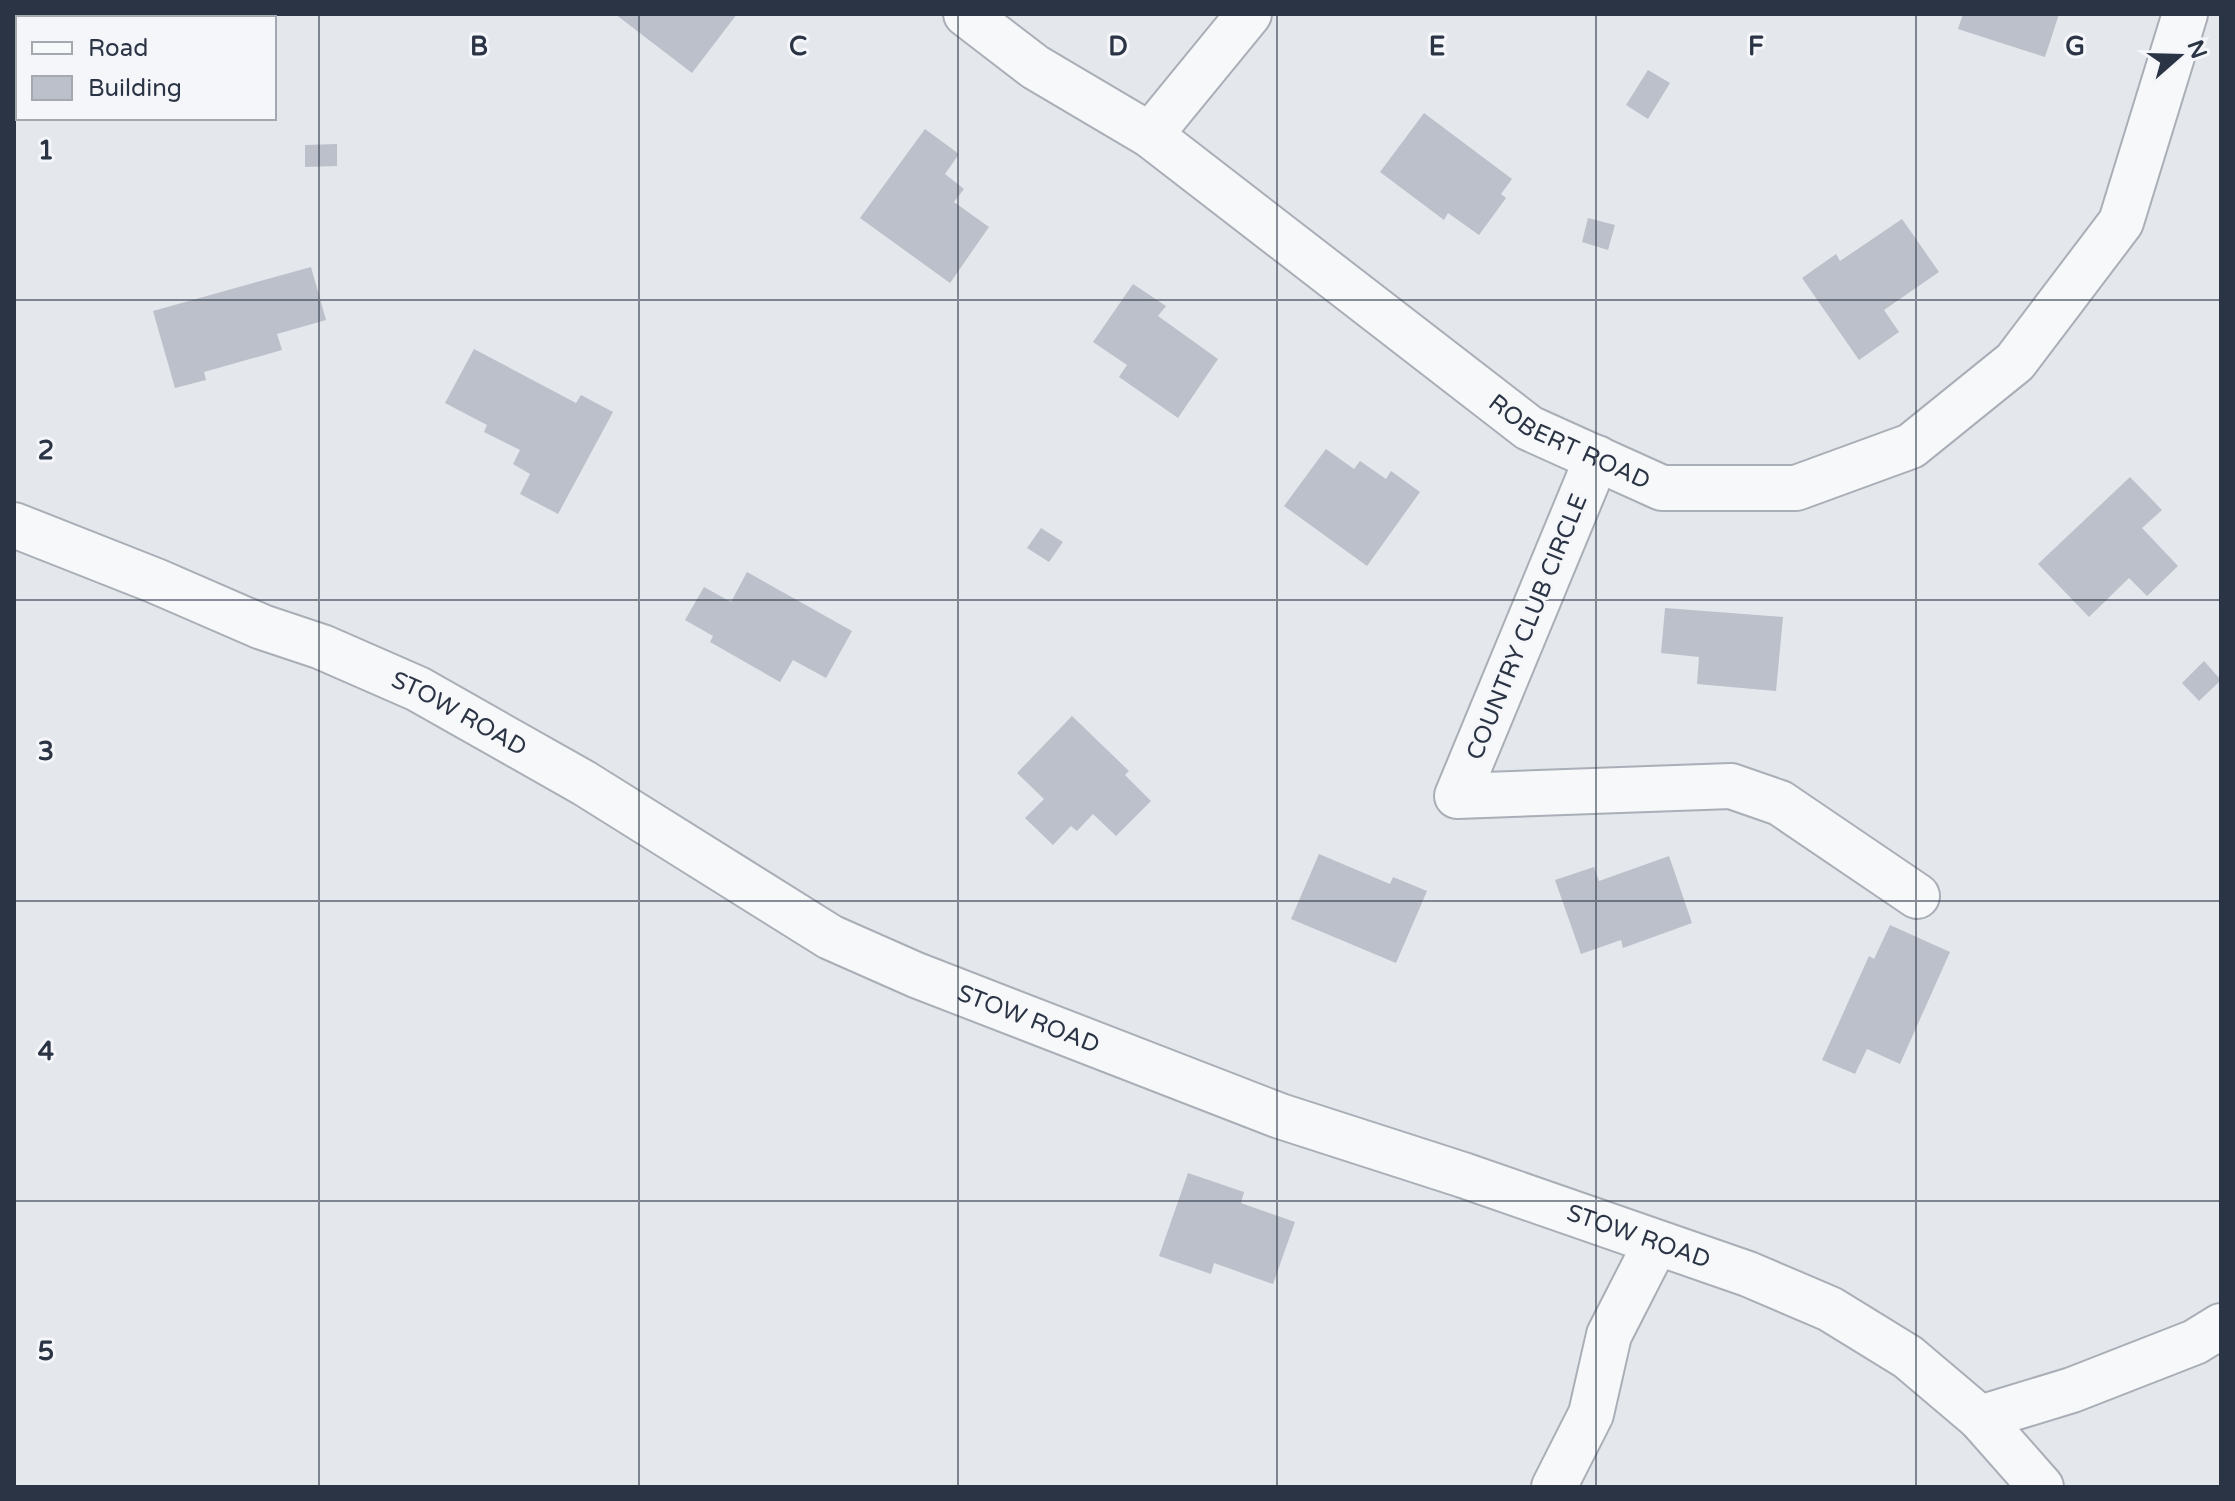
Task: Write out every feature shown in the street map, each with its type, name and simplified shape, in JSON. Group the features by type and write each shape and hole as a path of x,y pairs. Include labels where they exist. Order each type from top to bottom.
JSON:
{"street":[{"name":"ROBERT ROAD","path":"966,14 1035,67 1150,135 1529,428 1662,488 1796,488 1911,446 2015,362 2121,222 2185,14"},
{"path":"1150,135 1249,14"},
{"name":"COUNTRY CLUB CIRCLE","path":"1597,458 1457,796 1731,786 1780,803 1917,896"},
{"name":"STOW ROAD","path":"14,525 262,627 322,647 418,689 584,783 830,937 916,975 1280,1116 1463,1175 1748,1274 1830,1309 1908,1357 1980,1418 2041,1487"},
{"path":"1554,1487 1591,1414 1609,1335 1656,1243"},
{"path":"1980,1418 2086,1384 2195,1342 2221,1326"}],"building":[{"path":"615,14 737,14 692,73"},
{"path":"1963,14 2059,14 2045,57 1958,29"},
{"path":"1648,70 1670,83 1648,119 1626,105"},
{"path":"1424,113 1512,179 1501,194 1506,198 1479,235 1448,213 1444,220 1380,172"},
{"path":"925,129 959,154 945,174 964,189 954,202 989,227 950,283 860,218"},
{"path":"337,144 337,166 305,167 305,145"},
{"path":"1588,218 1615,225 1608,250 1582,242"},
{"path":"1902,219 1939,272 1884,310 1899,332 1859,360 1802,278 1836,254 1840,261"},
{"path":"311,267 326,320 277,334 282,350 204,372 206,380 175,388 153,311"},
{"path":"1133,284 1166,306 1158,316 1218,359 1178,418 1119,377 1127,365 1093,342"},
{"path":"474,349 576,403 581,395 613,412 558,514 520,494 530,474 513,464 520,450 484,432 487,425 445,403"},
{"path":"1326,449 1354,469 1360,461 1386,479 1391,471 1420,492 1367,566 1284,506"},
{"path":"2130,477 2162,510 2142,528 2178,566 2147,596 2129,578 2089,617 2038,564"},
{"path":"1041,528 1063,542 1049,562 1027,548"},
{"path":"747,572 852,631 826,678 793,660 780,682 710,642 713,636 685,620 704,587 731,602"},
{"path":"1665,608 1783,617 1776,691 1697,684 1699,657 1661,653"},
{"path":"2204,661 2221,680 2199,701 2182,683"},
{"path":"1072,716 1129,771 1125,775 1151,801 1116,836 1093,814 1077,831 1071,826 1053,845 1025,818 1044,799 1017,773"},
{"path":"1319,854 1390,884 1393,877 1427,891 1396,963 1291,919"},
{"path":"1669,856 1692,923 1623,948 1621,940 1581,954 1555,880 1594,867 1599,881"},
{"path":"1890,925 1950,952 1900,1064 1867,1049 1855,1074 1822,1060 1869,956 1874,959"},
{"path":"1188,1173 1244,1192 1241,1203 1295,1222 1273,1284 1214,1263 1211,1274 1159,1256"}]}
